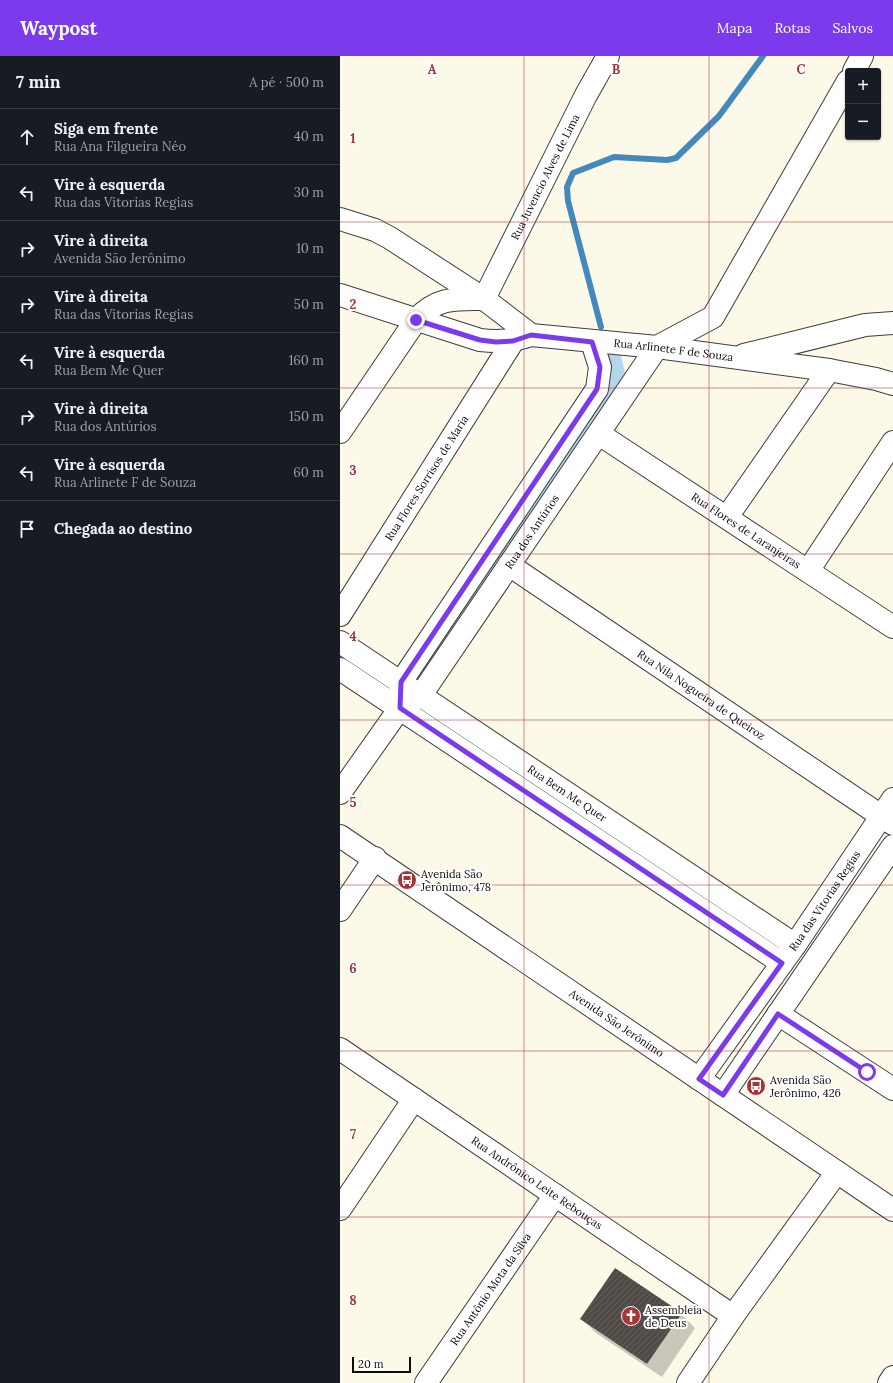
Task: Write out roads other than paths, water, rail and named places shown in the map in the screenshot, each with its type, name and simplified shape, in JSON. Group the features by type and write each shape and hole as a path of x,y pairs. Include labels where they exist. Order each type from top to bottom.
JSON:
{"street":[{"name":"Rua Juvencio Alves de Lima","path":"484,299 586,95 608,56"},
{"path":"856,68 862,56"},
{"path":"657,347 713,317 845,86"},
{"path":"340,219 369,228 390,238 484,299 522,338"},
{"name":"Rua Arlinete F de Souza","path":"340,295 480,340 496,342 522,338 657,347 829,370 876,379 893,384"},
{"path":"340,432 416,320 426,309 441,302 484,299"},
{"path":"731,358 865,325 893,323"},
{"name":"Rua Flores Sorrisos de Maria","path":"340,615 522,338"},
{"path":"400,708 401,682 597,389 600,367 592,342"},
{"name":"Rua dos Antúrios","path":"340,793 400,708 421,695 657,347"},
{"path":"727,517 829,370"},
{"name":"Rua Flores de Laranjeiras","path":"599,434 893,627"},
{"path":"808,571 893,442"},
{"name":"Rua Nila Nogueira de Queiroz","path":"509,565 889,813"},
{"name":"Rua Bem Me Quer","path":"340,642 795,945"},
{"name":"Rua Bem Me Quer","path":"340,669 782,963"},
{"name":"Rua das Vitorias Regias","path":"699,1079 889,813"},
{"name":"Avenida São Jerônimo","path":"340,836 893,1210"},
{"path":"723,1095 893,846"},
{"path":"340,910 374,858"},
{"path":"778,1014 893,1089"},
{"name":"Rua Andrônico Leite Rebouças","path":"340,1049 733,1316"},
{"path":"340,1209 414,1100"},
{"path":"688,1383 733,1316 837,1172"},
{"name":"Rua Antônio Mota da Silva","path":"426,1383 555,1194"},
{"path":"889,1383 893,1377"}],"waterway":[{"path":"601,327 568,201 567,187 573,173 614,157 667,160 676,158 719,116 763,56"},
{"path":"421,672 617,385 610,355"}],"place":[{"name":"Avenida São Jerônimo, 478","path":"407,880"},
{"name":"Avenida São Jerônimo, 426","path":"756,1086"},
{"name":"Assembleia de Deus","path":"631,1316"}]}
